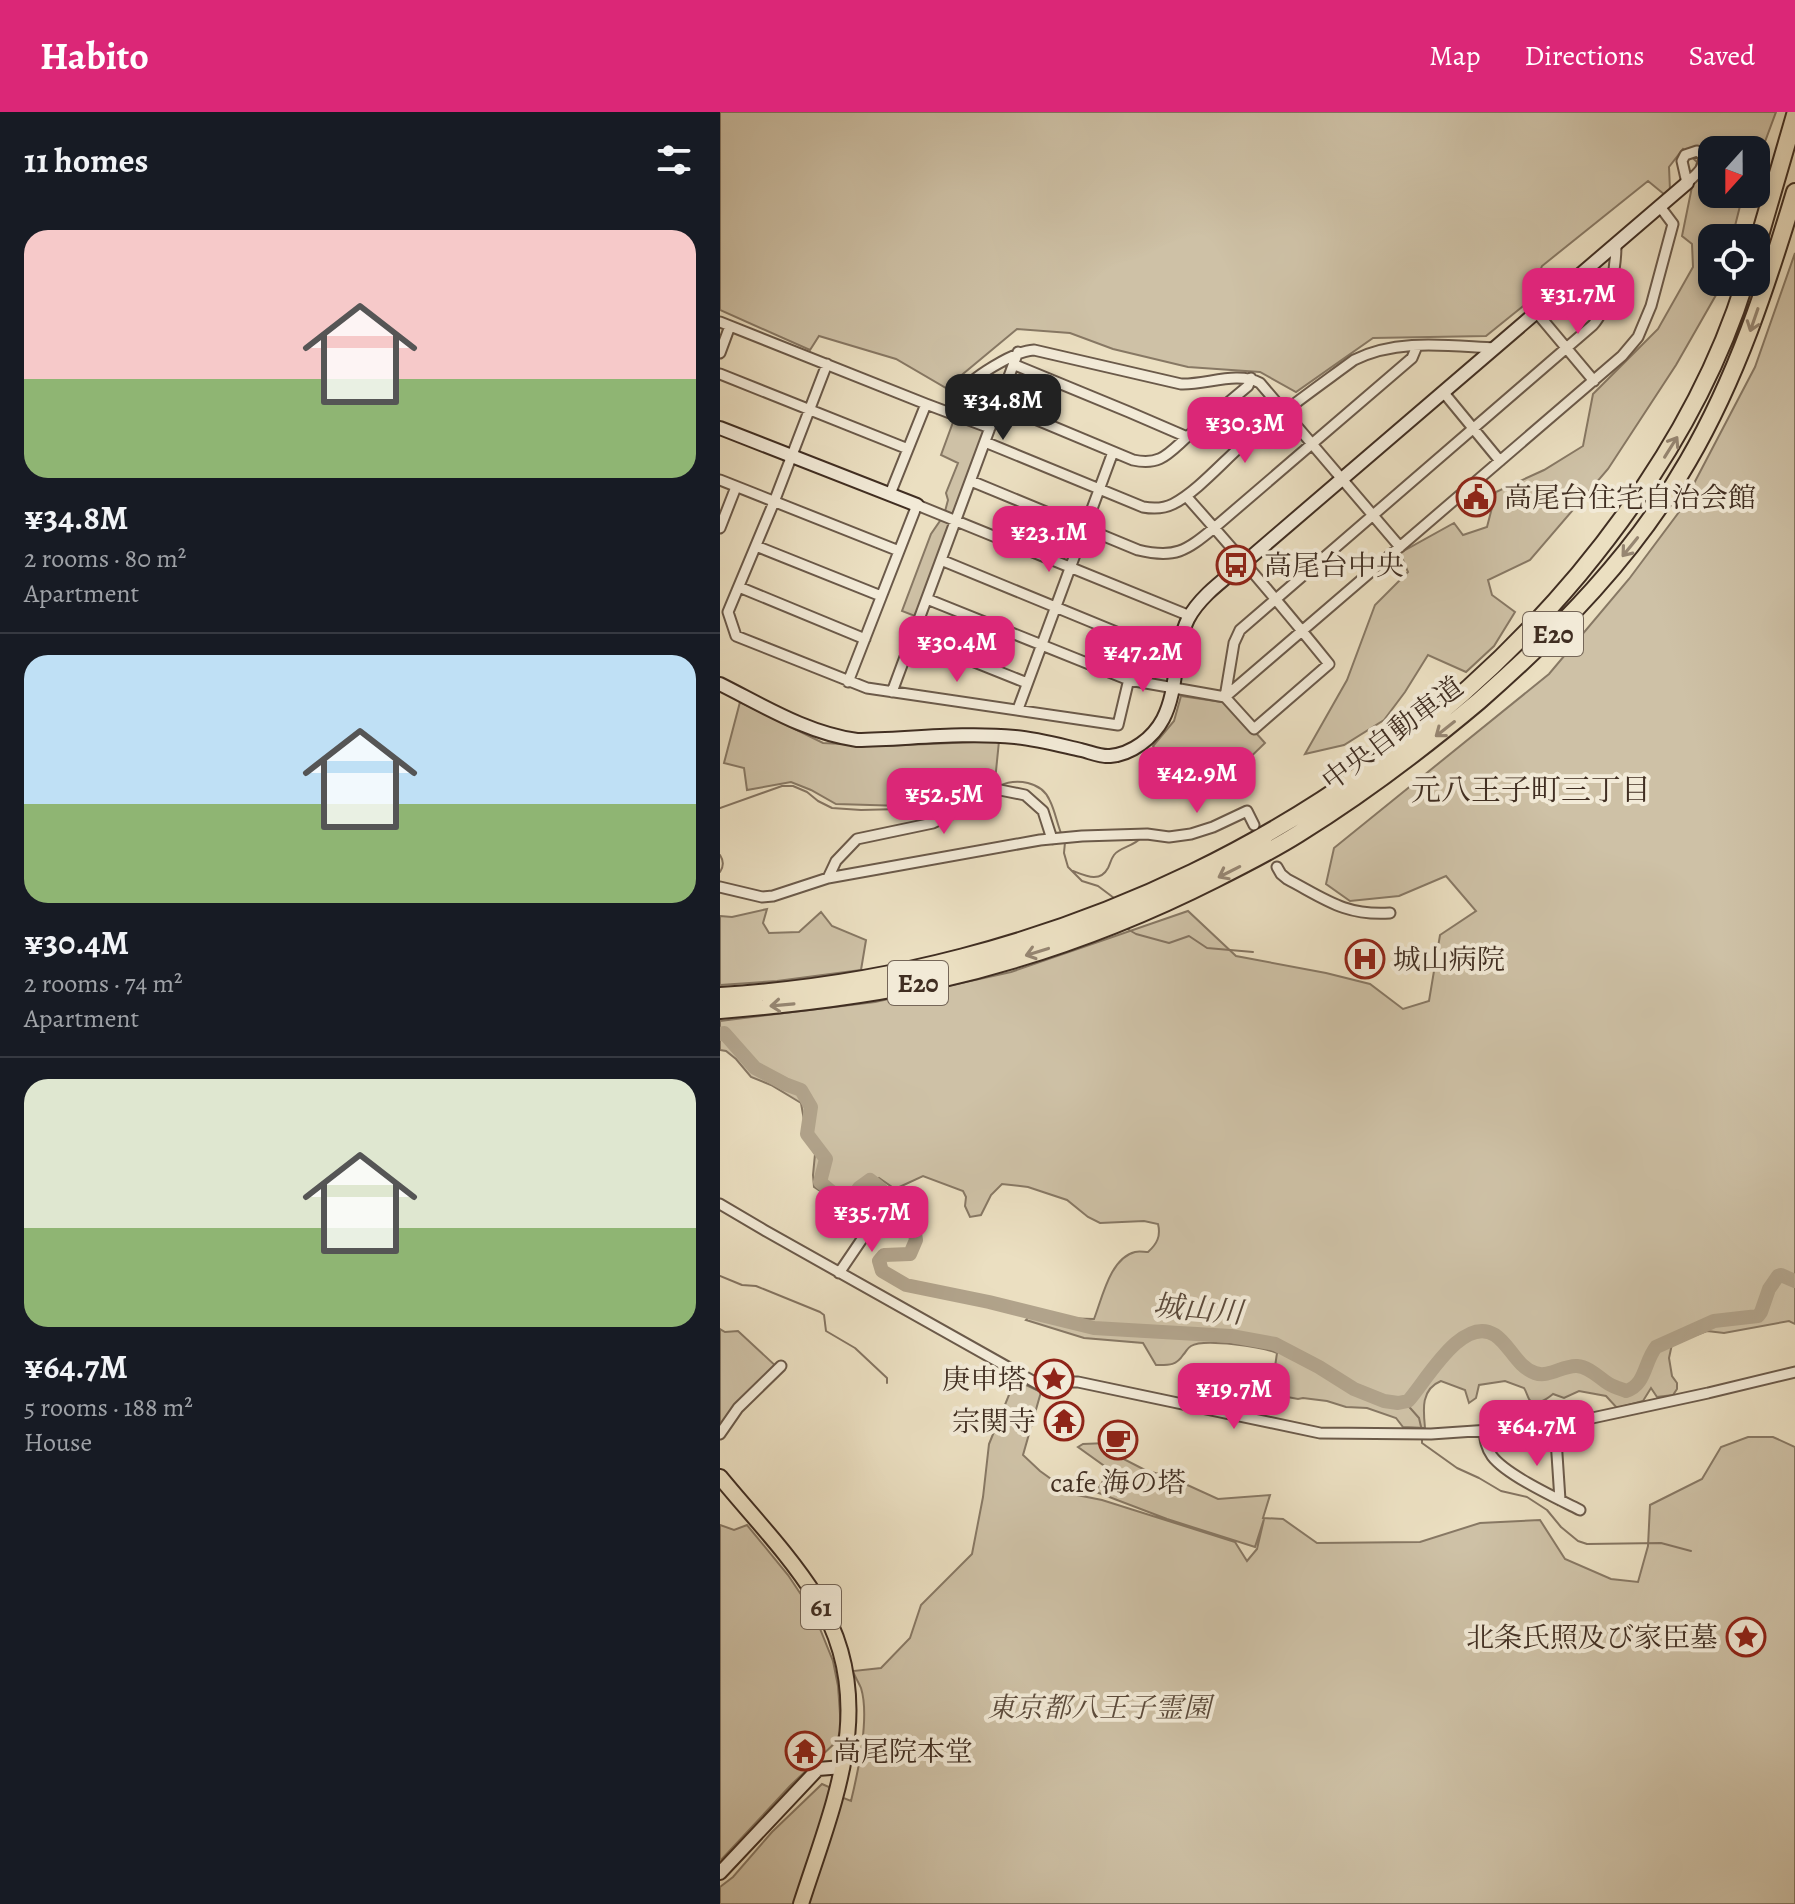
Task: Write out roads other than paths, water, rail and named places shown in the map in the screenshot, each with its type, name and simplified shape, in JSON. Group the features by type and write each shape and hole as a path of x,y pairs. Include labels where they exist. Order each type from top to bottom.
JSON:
{"highway":[{"path":"1763,224 1795,115"},
{"name":"中央自動車道","path":"720,1010 801,1003 936,980 1012,960 1238,867 1296,835 1395,768 1514,671 1554,632 1631,546 1658,509 1712,419 1750,332 1795,192"},
{"name":"中央自動車道","path":"1130,911 1184,878 1249,845 1346,784 1455,700 1535,624 1606,541 1674,444 1713,368 1741,296"},
{"name":"中央自動車道","path":"720,996 817,987 930,966 1106,920"}],"main road":[{"name":"61","path":"720,1477 799,1572 818,1600 846,1673 848,1735 843,1767 801,1904"}],"street":[{"path":"720,684 813,730 844,739 1014,737 1107,756 1137,747 1164,717 1180,642 1190,616 1203,599 1687,183"},
{"path":"1225,697 1622,356 1638,337 1651,306 1673,224 1661,208"},
{"path":"1225,697 1234,643 1240,630 1593,325 1604,308 1614,269 1616,245"},
{"path":"1537,313 1594,381"},
{"path":"720,322 990,428"},
{"path":"720,353 730,326"},
{"path":"985,442 1143,507 1155,509 1175,504 1186,496 1242,445 1366,354 1395,346 1496,348"},
{"path":"971,481 1138,550 1172,554 1193,545 1214,528 1412,358 1417,346"},
{"path":"952,413 967,386 1018,352 1034,350 1181,384 1251,378 1260,383 1400,547"},
{"path":"892,692 1018,352"},
{"path":"827,364 739,587 724,610 736,636 867,688 1118,725 1138,641 941,560"},
{"path":"1015,365 1187,437"},
{"path":"720,374 908,449"},
{"path":"999,404 1133,460 1154,462 1167,455 1248,386 1251,378"},
{"path":"1444,393 1500,461"},
{"path":"890,494 926,404"},
{"path":"720,428 1190,616"},
{"path":"1018,709 1113,452"},
{"path":"720,480 899,551"},
{"path":"720,528 736,487"},
{"path":"927,599 1129,680 1225,697 1254,729 1329,664 1186,496"},
{"path":"848,682 917,505"},
{"path":"756,546 881,596"},
{"path":"739,587 865,639"},
{"path":"912,637 1027,683"},
{"path":"828,878 836,861 857,839 933,823 1000,790 1025,795 1043,811 1059,838"},
{"path":"720,887 762,897 773,896 828,878 1059,838 1191,834 1247,811 1254,825"},
{"path":"1277,867 1287,879 1344,909 1373,914 1390,913"},
{"path":"720,1204 1045,1388 1059,1382 1078,1382 1320,1433 1431,1434 1555,1424 1795,1372"},
{"path":"839,1273 877,1217"},
{"path":"720,1434 738,1408 781,1366"},
{"path":"1555,1424 1560,1500"},
{"path":"1484,1431 1486,1446 1503,1467 1580,1510"},
{"path":"720,1873 818,1769 843,1767"}],"waterway":[{"path":"999,786 1020,782 1041,789 1052,805 1061,833"},
{"path":"720,808 782,786 793,786 807,792 832,808 861,810 939,808 993,788"},
{"path":"1073,871 1092,877 1101,876 1117,852 1142,837"},
{"path":"1065,842 1068,867 1082,881 1098,886 1114,898"},
{"path":"720,855 723,864 720,872"},
{"path":"1124,927 1136,934 1169,943 1189,936 1207,948 1253,952"},
{"name":"城山川","path":"720,1034 724,1033 755,1068 801,1090 811,1107 807,1134 826,1159 820,1182 833,1193 852,1198 870,1180 913,1220 916,1240 910,1254 884,1255 879,1261 882,1271 906,1285 1094,1328 1231,1336 1275,1344 1354,1389 1384,1401 1408,1401 1457,1342 1482,1331 1495,1335 1523,1366 1535,1373 1582,1367 1626,1391 1637,1384 1656,1347 1714,1321 1758,1316 1778,1276 1795,1281"},
{"path":"720,1276 742,1285 756,1286 820,1312 824,1315 826,1331 855,1348 887,1378 887,1383"},
{"path":"1404,1401 1419,1418 1422,1431"},
{"path":"1422,1438 1422,1443 1457,1468 1501,1491 1527,1497 1547,1510 1578,1541 1587,1544 1661,1543 1691,1551"}],"place":[{"name":"高尾台住宅自治会館","path":"1476,497"},
{"name":"高尾台中央","path":"1236,565"},
{"name":"城山病院","path":"1365,959"},
{"name":"庚申塔","path":"1054,1379"},
{"name":"宗関寺","path":"1064,1421"},
{"name":"cafe 海の塔","path":"1118,1440"},
{"name":"北条氏照及び家臣墓","path":"1746,1637"},
{"name":"高尾院本堂","path":"805,1751"}],"district":[{"name":"元八王子町三丁目","path":"1531,790"}],"park label":[{"name":"東京都八王子霊園","path":"1099,1707"}]}
